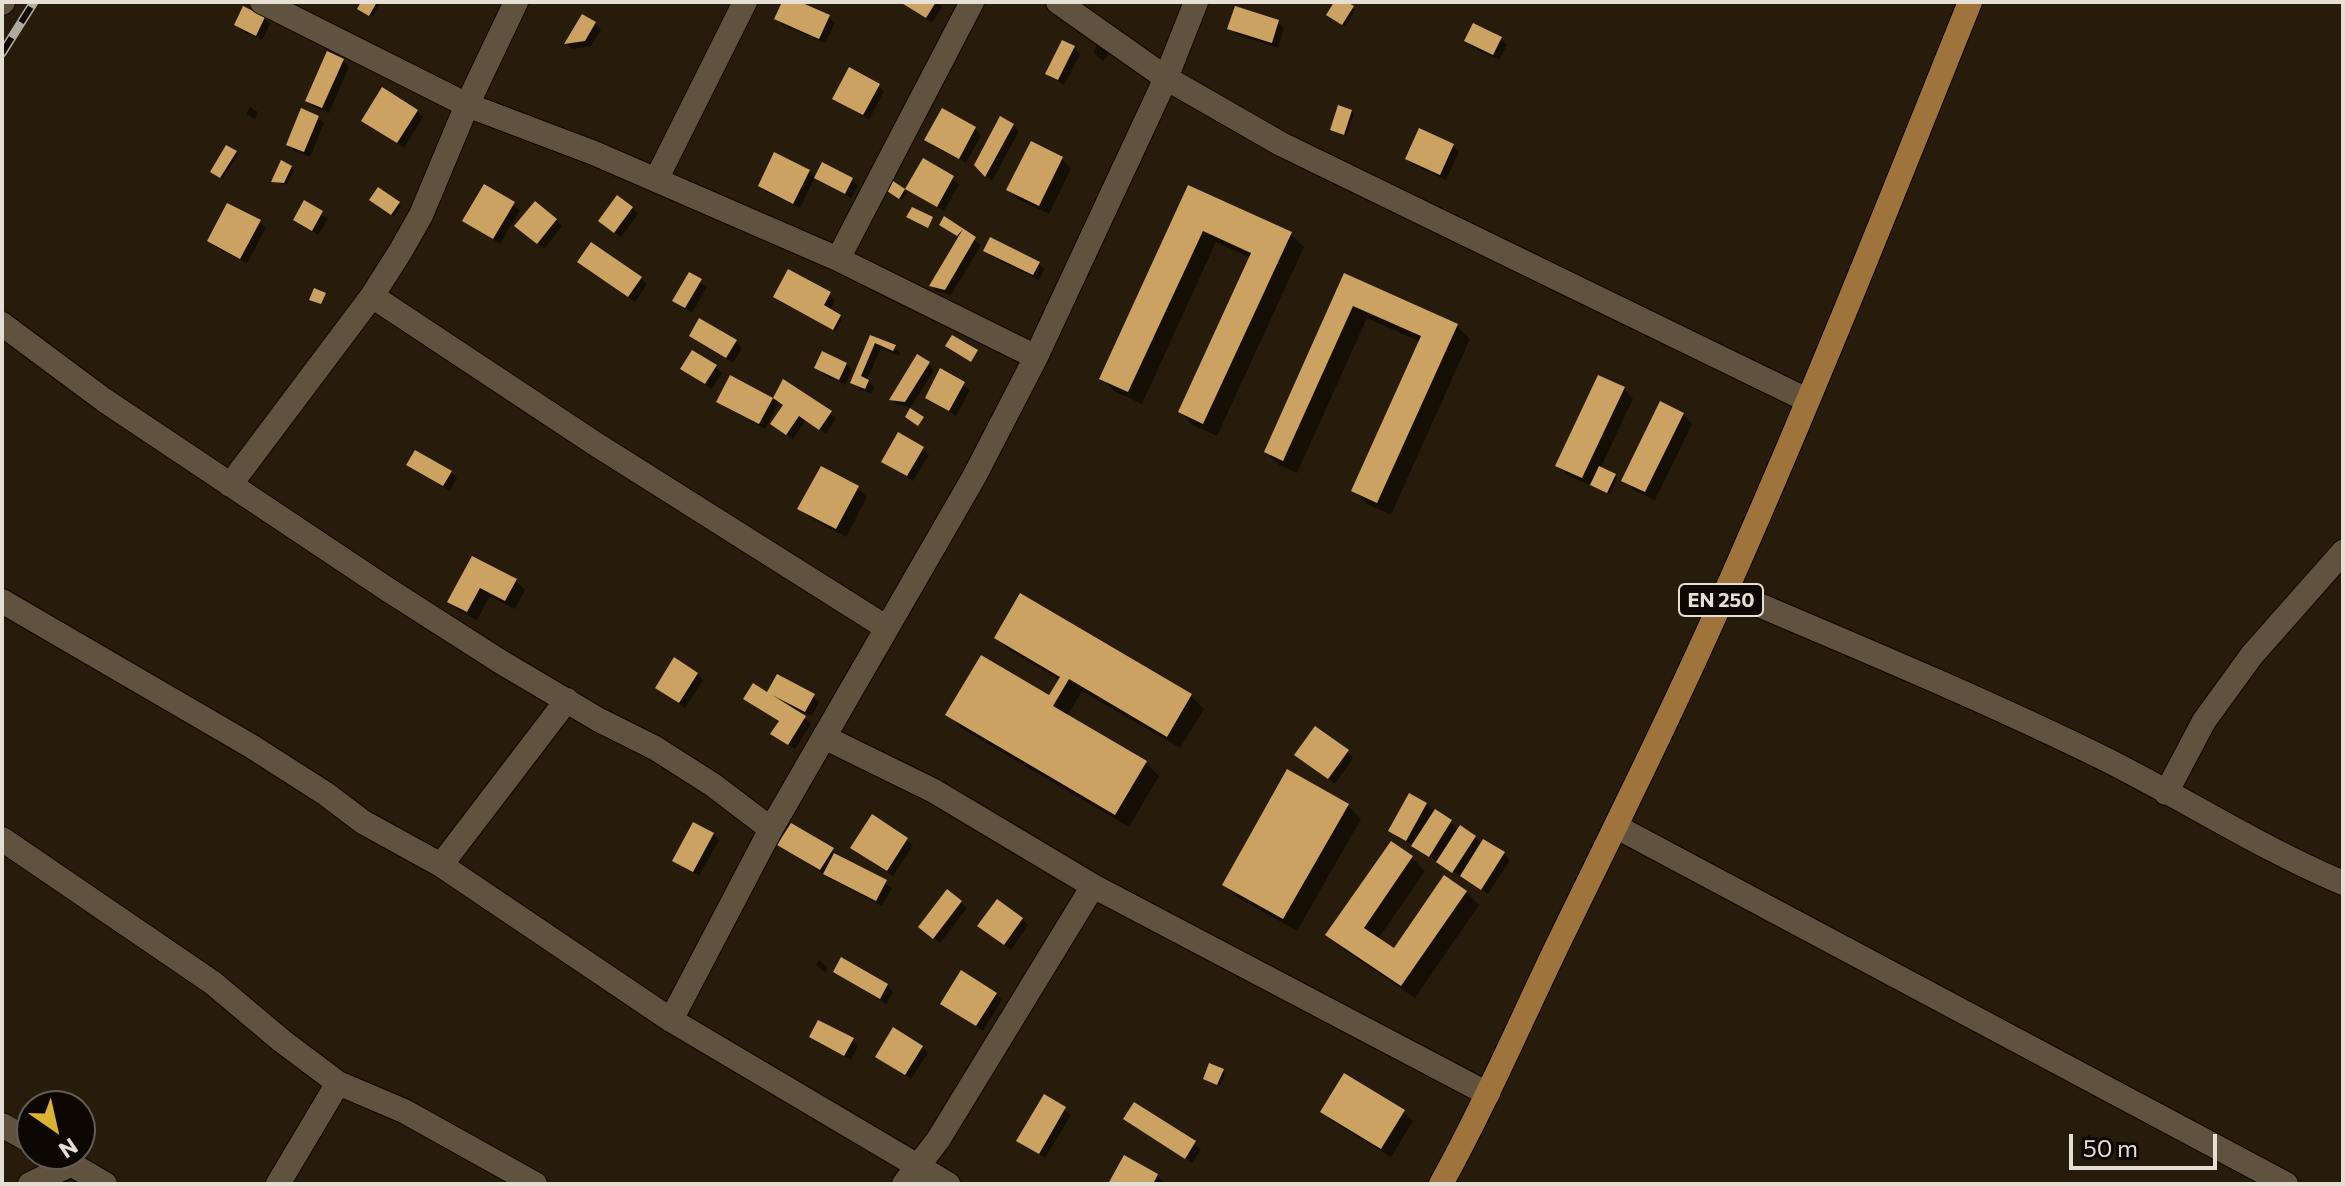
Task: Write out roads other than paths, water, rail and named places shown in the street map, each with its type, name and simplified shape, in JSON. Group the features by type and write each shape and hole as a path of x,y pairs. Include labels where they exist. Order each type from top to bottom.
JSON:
{"main road":[{"name":"EN 250","path":"1441,1184 1617,827 1726,591 1864,268 1970,2"}],"street":[{"path":"262,2 467,105 594,153 838,259 1036,357"},
{"path":"230,485 372,296 421,215 467,105 516,2"},
{"path":"656,180 745,2"},
{"path":"838,259 972,2"},
{"path":"1058,2 1166,78 1281,144 1807,400"},
{"path":"671,1020 771,829 974,477 1036,357 1166,78 1196,2"},
{"path":"372,296 581,435 887,628"},
{"path":"2,324 104,400 230,485 501,662 599,720 655,748 713,785 771,829"},
{"path":"2166,793 2204,721 2252,655 2343,552"},
{"path":"1726,591 2107,760 2289,859 2343,883"},
{"path":"2,601 251,746 382,834 441,865 671,1020 912,1175 948,1184"},
{"path":"441,865 567,700"},
{"path":"824,737 934,791 1093,886 1488,1094"},
{"path":"1617,827 2286,1184"},
{"path":"2,839 213,983 338,1083 404,1111 535,1184"},
{"path":"912,1175 1000,1042 1093,886"},
{"path":"278,1184 338,1083"},
{"path":"30,1184 48,1170"},
{"path":"81,1170 105,1184"}],"railway":[{"path":"2,53 34,2"}]}
